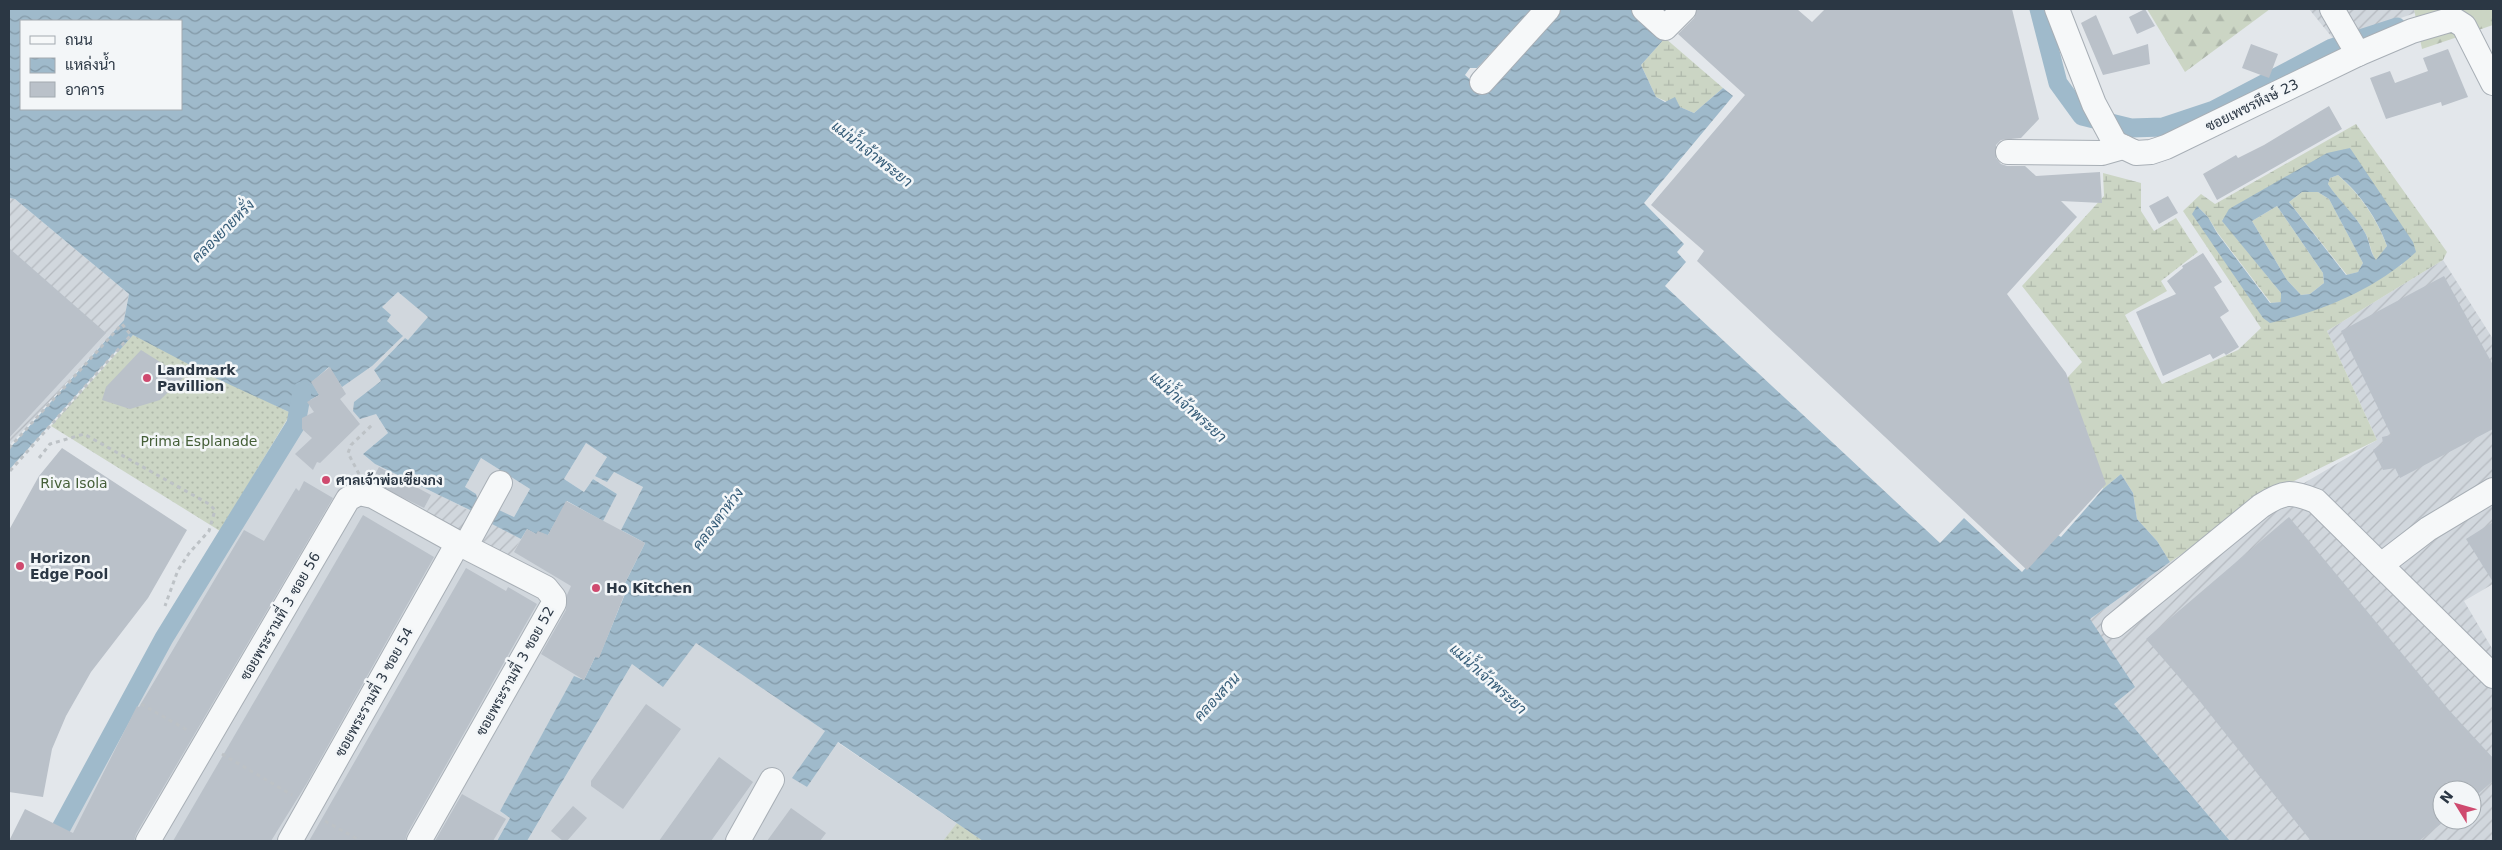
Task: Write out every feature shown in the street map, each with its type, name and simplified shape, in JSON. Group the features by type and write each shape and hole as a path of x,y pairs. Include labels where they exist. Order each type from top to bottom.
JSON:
{"street":[{"path":"1482,82 1548,9"},
{"path":"1644,9 1665,28 1684,9"},
{"path":"2057,9 2094,104 2115,142 2123,147"},
{"path":"2332,9 2358,54"},
{"name":"ซอยเพชรหึงษ์ 23","path":"2123,147 2136,153 2151,152 2166,147 2358,54 2412,31 2453,20 2464,26 2493,82"},
{"path":"2008,152 2102,153 2123,147"},
{"name":"ซอยพระรามที่ 3 ซอย 54","path":"290,841 461,545 500,483"},
{"path":"2381,565 2428,529 2493,490"},
{"name":"ซอยพระรามที่ 3 ซอย 56","path":"148,841 348,498 359,493 366,493"},
{"path":"366,493 461,545"},
{"path":"2114,626 2261,506 2276,496 2288,493 2299,494 2316,501 2493,676"},
{"name":"ซอยพระรามที่ 3 ซอย 52","path":"419,841 554,603 553,595 546,588 461,545"},
{"path":"738,841 772,780"}],"path":[{"path":"9,448 122,324 131,335 9,472"},
{"path":"366,493 348,453 351,445 372,425"},
{"path":"39,458 50,444 84,434 201,500 215,510 208,531 178,570 164,606"},
{"path":"141,704 361,841"}],"shaded area":[{"path":"2309,9 2414,9 2415,13 2335,41"},
{"path":"9,198 15,199 129,294 124,320 9,446"},
{"path":"2443,260 2493,339 2493,584 2464,601 2493,650 2493,841 2230,841 2114,704 2090,619 2170,562 2377,440 2327,331"},
{"path":"398,292 429,317 408,340 405,338 374,370 381,381 376,414 388,433 363,454 375,464 472,511 465,487 481,458 530,489 514,517 536,534 566,501 603,520 617,494 593,479 584,492 564,479 586,443 607,457 595,476 614,472 643,487 621,530 645,543 621,591 625,593 599,658 595,657 584,680 574,677 500,811 510,818 497,841 64,841 106,755 174,635 302,429 303,404 311,382 330,367 343,386 402,335 386,321 382,307"},
{"path":"436,493 521,539 507,563 423,519"},
{"path":"696,642 825,731 793,778 807,787 837,742 983,841 527,841 632,664"}],"green space":[{"path":"2147,9 2270,9 2185,72"},
{"path":"2414,9 2493,9 2493,25 2422,49"},
{"path":"1665,38 1723,88 1694,113 1656,97 1641,65"},
{"path":"2356,124 2447,252 2443,260 2327,331 2377,440 2288,484 2170,562 2157,541 2137,519 2133,493 2121,474 2103,489 2067,378 2082,362 2022,286 2104,196 2103,173 2141,183 2141,211 2154,231 2176,218 2198,252 2161,281 2167,291 2125,315 2162,384 2238,350 2261,328 2183,211 2201,194 2215,204","holes":["2350,148 2402,265 2263,318 2197,206 2208,217 2217,232 2271,303 2281,302 2281,293 2222,220"]},
{"path":"2338,175 2361,199 2383,236 2387,246 2376,261 2366,234 2328,184 2330,178"},
{"path":"2302,192 2318,192 2329,199 2363,263 2358,272 2347,275 2289,202"},
{"path":"2277,206 2323,273 2324,283 2310,294 2301,295 2287,280 2252,221"},
{"name":"Prima Esplanade","path":"133,335 291,413 220,531 51,426"},
{"path":"957,823 983,841 943,841"}],"water":[{"path":"9,9 1532,9 1477,68 1470,68 1465,75 1486,94 1492,89 1491,81 1557,9 1635,9 1665,38 1641,65 1656,97 1665,102 1675,97 1680,107 1694,113 1723,88 1733,96 1644,203 1684,244 1677,252 1686,262 1665,286 1940,543 1964,518 2022,572 2056,534 2061,537 2103,489 2121,474 2133,493 2137,519 2157,541 2170,562 2090,619 2135,687 2114,704 2230,841 983,841 838,742 807,787 792,778 825,731 696,643 663,687 632,664 527,841 497,841 510,818 500,811 574,676 584,680 595,657 599,657 625,594 621,591 645,543 621,530 643,487 614,472 607,482 595,476 607,457 586,443 564,479 584,492 593,479 617,494 603,521 567,501 548,535 536,534 527,529 521,539 488,522 493,512 499,510 514,517 530,489 481,458 465,487 476,494 478,502 472,511 375,464 363,454 388,433 376,414 360,419 353,411 354,402 381,381 374,370 405,338 408,340 428,317 398,292 382,307 391,315 387,321 403,336 372,366 342,387 329,367 312,382 319,395 303,404 302,418 211,376 133,335 118,352 116,351 9,470 9,449 124,320 129,294 15,199 9,198"},
{"path":"2350,148 2413,242 2416,252 2384,277 2348,297 2310,312 2270,323 2263,318 2192,214 2197,206 2208,217 2217,233 2270,303 2281,302 2281,293 2222,221 2229,209 2327,153","holes":["2338,175 2361,199 2383,236 2387,246 2376,260 2366,234 2328,184 2330,178","2302,192 2318,192 2329,199 2363,263 2358,272 2346,275 2289,202","2277,206 2323,273 2324,283 2310,294 2301,295 2287,280 2252,221"]}],"building":[{"path":"1697,9 1797,9 1812,22 1825,9 2012,9 2039,119 2021,138 2001,140 1996,145 1996,158 2001,164 2007,166 2025,166 2036,176 2100,172 2102,203 2061,201 2077,217 2007,294 2066,373 2106,484 2027,570 1697,261 1704,251 1651,205 1745,95 1678,34 1694,18"},
{"path":"2145,9 2155,26 2137,34 2129,17"},
{"path":"2096,15 2113,55 2148,44 2150,64 2103,75 2081,23"},
{"path":"2251,44 2278,54 2269,78 2242,68"},
{"path":"2448,49 2468,97 2442,106 2441,102 2386,119 2370,78 2390,71 2395,83 2428,71 2423,58"},
{"path":"2329,106 2342,129 2217,200 2203,174 2236,155 2238,158 2264,145"},
{"path":"2168,196 2178,213 2159,224 2149,206"},
{"path":"9,248 106,333 9,438"},
{"path":"2203,253 2222,282 2214,287 2229,311 2220,317 2239,347 2226,355 2224,353 2213,359 2210,354 2163,376 2136,312 2176,294 2167,281 2183,268 2182,266"},
{"path":"2444,276 2493,365 2493,429 2400,478 2395,468 2383,470 2373,450 2383,443 2382,437 2391,435 2341,331"},
{"name":"Landmark Pavillion","path":"141,350 184,377 160,400 130,409 102,400 106,387"},
{"path":"330,367 346,394 340,399 360,424 320,463 317,462 313,470 295,454 312,438 302,429 302,418 314,412 307,402 319,395 311,382"},
{"path":"62,448 187,530 148,598 91,672 66,716 52,749 43,797 9,792 9,530 39,476"},
{"path":"379,467 431,495 424,508 371,482"},
{"path":"304,481 333,498 136,834 134,841 9,841 25,809 73,833 137,706 139,707 244,530 264,541 296,488 299,491"},
{"name":"Ho Kitchen","path":"566,501 645,543 621,591 625,593 599,658 595,657 584,680 541,654 566,610 567,595 571,586 514,552 527,529 536,534 538,531 548,535"},
{"path":"363,515 434,557 307,783 271,841 173,841"},
{"path":"2289,517 2448,709 2493,758 2493,781 2482,790 2482,780 2432,780 2433,830 2419,841 2311,841 2198,699 2146,639"},
{"path":"2493,522 2493,582 2466,539"},
{"path":"466,568 506,591 508,587 537,604 407,834 405,841 309,841"},
{"path":"646,704 681,729 623,809 591,786 591,781"},
{"path":"719,757 753,782 711,841 659,841"},
{"path":"462,794 506,819 493,841 435,841"},
{"path":"573,806 587,818 567,841 563,841 551,831"},
{"path":"791,808 826,833 820,841 767,841"}],"waterway":[{"path":"2039,9 2058,83 2082,116 2131,128 2163,127 2214,110 2332,48 2397,27"},
{"path":"54,841 164,638 296,424 302,391"}],"place":[{"name":"Landmark Pavillion","path":"147,378"},
{"name":"ศาลเจ้าพ่อเซียงกง","path":"326,480"},
{"name":"Horizon Edge Pool","path":"20,566"},
{"name":"Ho Kitchen","path":"596,588"}],"water label":[{"name":"แม่น้ำเจ้าพระยา","path":"872,154"},
{"name":"คลองยายหรั่ง","path":"223,231"},
{"name":"แม่น้ำเจ้าพระยา","path":"1188,407"},
{"name":"คลองตาห่วง","path":"718,519"},
{"name":"แม่น้ำเจ้าพระยา","path":"1488,679"},
{"name":"คลองสวน","path":"1217,697"}],"park label":[{"name":"Riva Isola","path":"74,483"}]}
